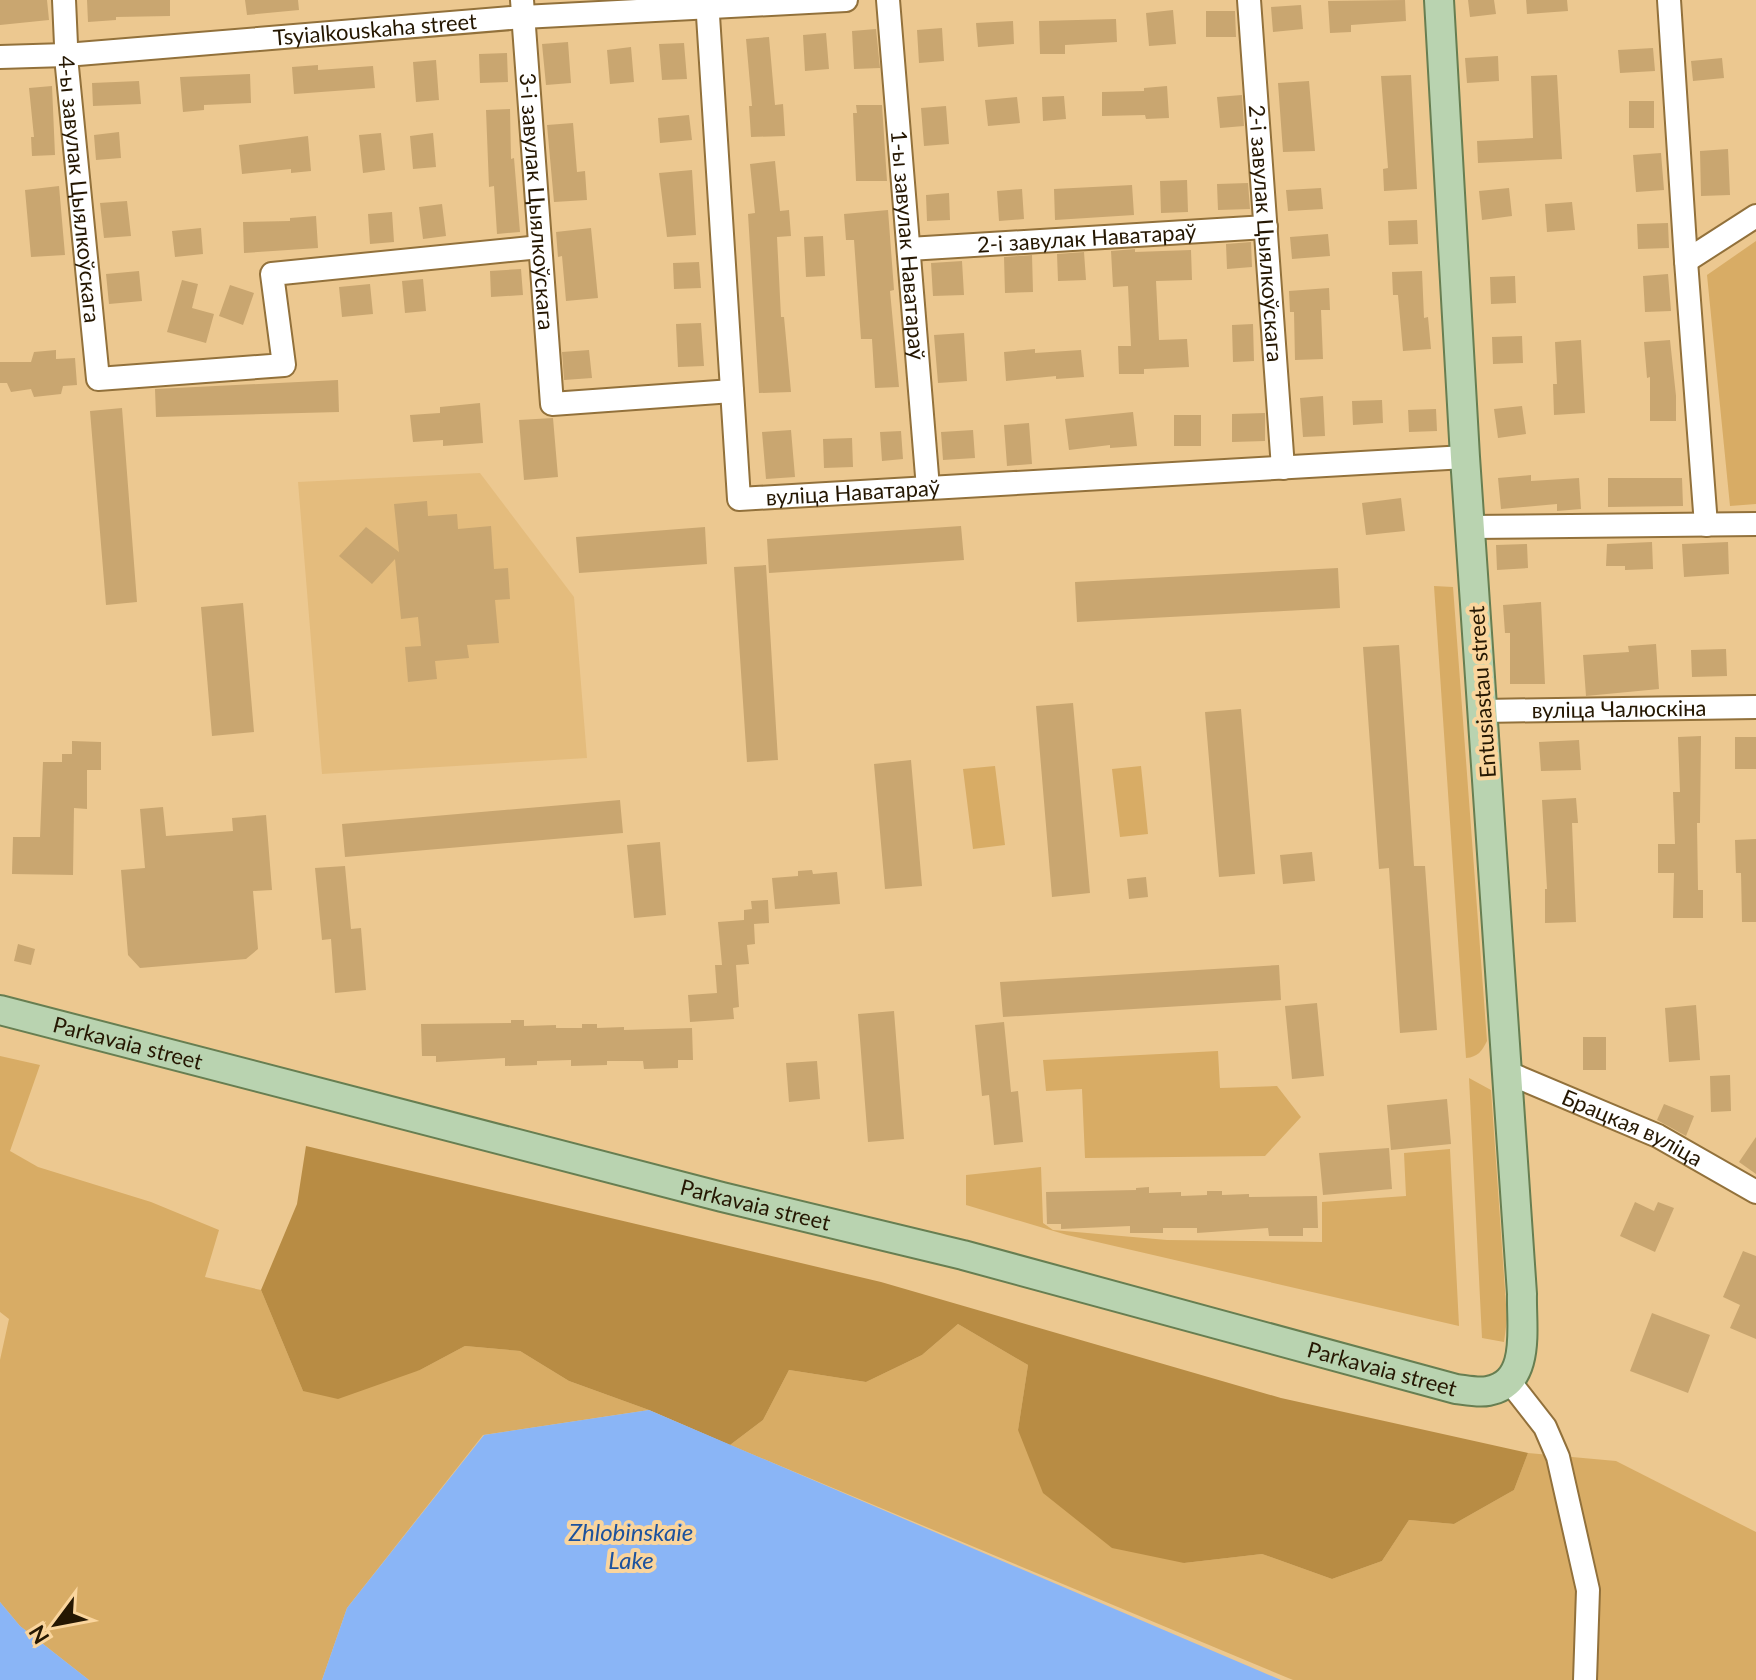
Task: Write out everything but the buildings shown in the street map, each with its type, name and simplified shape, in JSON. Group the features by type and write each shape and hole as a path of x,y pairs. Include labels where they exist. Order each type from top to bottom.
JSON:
{"main road":[{"name":"Entusiastau street","path":"1439,0 1465,457 1522,1294 1521,1362 1509,1381"},
{"name":"Parkavaia street","path":"0,1010 722,1197 963,1255 1456,1389 1487,1392 1509,1381"}],"street":[{"name":"4-ы завулак Цыялкоўскага","path":"64,0 66,55 98,379 284,365 272,274 540,247"},
{"name":"Tsyialkouskaha street","path":"0,57 66,55 523,9 846,0"},
{"name":"1-ы завулак Наватараў","path":"888,0 928,488"},
{"name":"2-і завулак Цыялкоўскага","path":"1249,0 1283,468"},
{"path":"1669,0 1706,525"},
{"name":"вуліца Наватараў","path":"707,3 739,499 1465,457"},
{"name":"3-і завулак Цыялкоўскага","path":"523,9 552,404 732,391"},
{"path":"1686,261 1756,216"},
{"name":"2-і завулак Наватараў","path":"909,249 1266,227"},
{"path":"1470,527 1756,524"},
{"name":"вуліца Чалюскіна","path":"1483,711 1756,707"},
{"name":"Брацкая вуліца","path":"1506,1072 1658,1136 1756,1192"},
{"path":"1509,1381 1545,1427 1558,1457 1588,1590 1585,1680"}],"shaded area":[{"path":"1756,241 1756,504 1730,506 1707,275"},
{"path":"480,473 574,597 587,758 322,774 298,482"},
{"path":"1434,586 1453,587 1487,1041 1479,1053 1466,1058"},
{"path":"995,766 1005,845 973,849 963,769"},
{"path":"1141,766 1148,834 1120,837 1112,769"},
{"path":"1218,1051 1220,1088 1277,1086 1301,1117 1265,1156 1085,1158 1082,1089 1046,1091 1043,1060"},
{"path":"0,1056 40,1065 10,1151 38,1167 151,1202 219,1230 205,1277 261,1290 303,1391 420,1370 465,1346 520,1351 569,1381 649,1410 483,1435 347,1608 322,1680 89,1680 20,1626 0,1602 0,1360 9,1319 0,1312"},
{"path":"1469,1078 1491,1090 1507,1319 1504,1342 1482,1338"},
{"path":"306,1146 881,1282 1281,1398 1528,1453 1514,1490 1454,1524 1409,1520 1382,1561 1332,1579 1262,1554 1184,1563 1112,1548 1043,1493 1018,1430 1028,1365 958,1324 922,1355 866,1382 789,1370 763,1420 730,1445 649,1410 569,1381 520,1351 465,1346 420,1370 338,1399 303,1391 261,1290 297,1204"},
{"path":"1450,1149 1459,1326 1067,1235 966,1205 966,1175 1041,1167 1043,1223 1053,1230 1167,1240 1322,1242 1322,1202 1406,1196 1404,1153"},
{"path":"958,1324 1028,1365 1018,1430 1184,1563 1262,1554 1332,1579 1382,1561 1409,1520 1454,1524 1514,1490 1528,1453 1616,1461 1756,1532 1756,1680 1293,1680 730,1445 763,1420 789,1370 866,1382 922,1355"}],"water":[{"name":"Zhlobinskaie Lake","path":"649,1410 1281,1680 322,1680 347,1608 484,1435"},
{"path":"0,1602 20,1626 89,1680 0,1680"}]}
